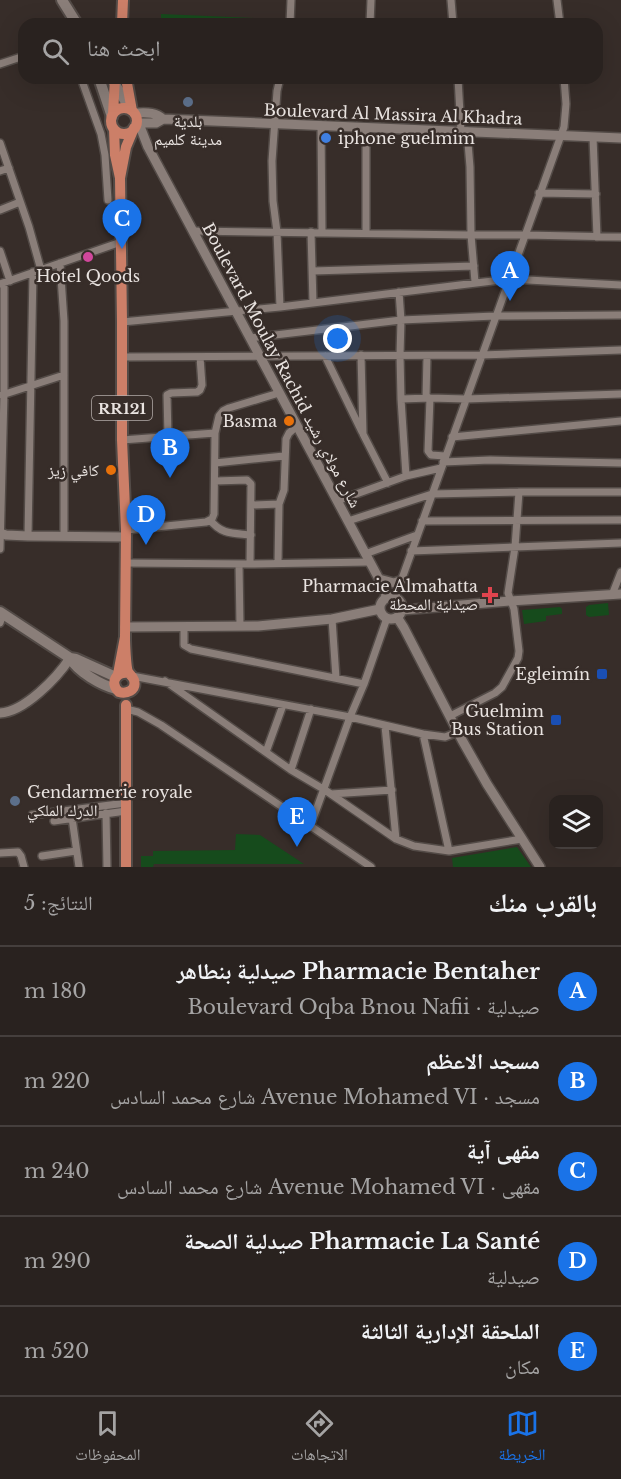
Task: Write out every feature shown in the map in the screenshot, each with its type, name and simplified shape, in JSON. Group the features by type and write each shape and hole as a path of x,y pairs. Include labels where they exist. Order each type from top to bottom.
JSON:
{"main road":[{"path":"122,18 123,0"},
{"path":"63,1 73,18"},
{"path":"101,84 113,115 120,109 134,123"},
{"name":"RR121","path":"114,84 112,123 120,178 122,440 126,533 124,675"},
{"path":"116,84 134,123"},
{"name":"RR121","path":"120,178 126,147 134,123 127,84"},
{"path":"114,129 121,133 134,123"},
{"path":"1,616 70,658 124,675"},
{"path":"70,658 75,666 96,681 124,690"},
{"name":"RR121","path":"124,675 114,683 124,690 126,707"},
{"name":"RR121","path":"124,675 134,680 124,690"},
{"path":"126,707 126,867"}],"street":[{"path":"290,18 291,0"},
{"path":"370,18 371,0"},
{"path":"451,0 452,18"},
{"path":"557,0 559,18"},
{"path":"0,64 18,58"},
{"path":"83,84 101,134 108,200"},
{"path":"279,84 272,171 280,307"},
{"path":"459,84 470,167 471,235 475,282"},
{"path":"564,84 566,114 564,127 400,581 391,598 382,602 380,609 382,614 395,615 510,601 616,594 621,572"},
{"name":"Boulevard Al Massira Al Khadra","path":"134,123 154,113 163,119"},
{"name":"Boulevard Al Massira Al Khadra","path":"134,123 153,123 163,119 621,138"},
{"name":"Boulevard Moulay Rachid شارع مولاي رشيد","path":"134,123 367,558 391,598"},
{"path":"321,127 322,232"},
{"path":"366,128 366,233"},
{"path":"592,137 597,237"},
{"path":"0,143 20,202 37,271 30,386 28,536"},
{"path":"0,171 9,168"},
{"path":"539,193 596,194"},
{"path":"0,210 20,202"},
{"path":"193,231 621,237"},
{"path":"311,232 313,303"},
{"path":"4,282 121,242"},
{"path":"0,251 4,282 0,549"},
{"path":"60,263 64,321 64,536"},
{"path":"313,271 474,267"},
{"path":"122,322 280,307 509,279 621,285"},
{"path":"399,292 401,399 406,477"},
{"path":"250,338 401,320 495,316 621,315"},
{"path":"122,357 427,356 621,350"},
{"path":"361,355 363,434"},
{"path":"325,356 388,483"},
{"path":"427,356 428,451 443,462"},
{"path":"168,436 167,395 200,390 202,385 200,357"},
{"path":"2,395 64,375"},
{"path":"1,533 28,536 126,533 206,522 212,519 214,514 215,433 219,416 229,408 279,393"},
{"path":"401,399 621,394"},
{"path":"452,437 621,421"},
{"path":"278,563 279,504 284,490 284,456 287,435 297,426"},
{"path":"122,440 215,433"},
{"path":"215,463 284,456"},
{"path":"337,501 443,462 490,460 621,463"},
{"path":"215,481 249,481 252,489 250,564"},
{"path":"450,716 495,693 502,687 518,658 514,609 508,593 515,547 519,492"},
{"path":"348,521 432,494 621,492"},
{"path":"252,505 279,504"},
{"path":"210,520 217,528 227,533 251,535"},
{"path":"422,521 621,520"},
{"path":"126,563 250,564 367,558 417,535"},
{"path":"411,551 621,543"},
{"path":"239,564 240,626"},
{"path":"379,579 394,584 400,581"},
{"path":"310,827 328,792 350,717 400,602 391,598"},
{"path":"125,632 184,627 258,626 332,619 380,609"},
{"path":"395,615 408,634 458,732 498,802 540,867"},
{"path":"332,619 336,678"},
{"path":"184,627 184,645 191,649 364,684"},
{"path":"0,713 14,710 26,702 59,672 70,658"},
{"path":"124,675 350,717 423,734 445,737 458,732"},
{"path":"124,690 148,679"},
{"path":"165,681 291,770 328,792 396,840 414,846 448,851 522,839"},
{"path":"266,752 283,705"},
{"path":"126,707 161,725 371,867"},
{"path":"291,770 311,710"},
{"path":"385,726 396,840"},
{"path":"423,734 448,851"},
{"path":"328,792 392,790"},
{"path":"54,821 105,813 126,807"},
{"path":"32,815 126,807"},
{"path":"105,813 107,867"},
{"path":"72,818 79,867"},
{"path":"42,856 76,851"},
{"path":"0,853 18,852 24,867"}],"green space":[{"path":"161,14 254,18 161,18"},
{"path":"608,603 609,615 589,617 586,615 586,607 589,605"},
{"path":"560,607 562,614 546,616 546,621 524,624 522,610"},
{"path":"236,834 260,835 304,864 154,864 153,867 141,867 141,856 153,856 153,851 235,850"},
{"path":"517,847 531,867 453,867 452,858"}],"place":[{"name":"بلدية مدينة كلميم","path":"188,102"},
{"name":"iphone guelmim","path":"326,138"},
{"name":"مقهى آية","path":"122,249"},
{"name":"Hotel Qoods","path":"88,257"},
{"name":"Pharmacie Bentaher صيدلية بنطاهر","path":"510,301"},
{"name":"Basma","path":"289,421"},
{"name":"كافي زيز","path":"111,470"},
{"name":"مسجد الاعظم","path":"170,478"},
{"name":"Pharmacie La Santé صيدلية الصحة","path":"146,545"},
{"name":"Pharmacie Almahatta صيدلية المحطة","path":"490,595"},
{"name":"Egleimín","path":"602,674"},
{"name":"Guelmim Bus Station","path":"556,720"},
{"name":"Gendarmerie royale الدرك الملكي","path":"15,801"},
{"name":"الملحقة الإدارية الثالثة","path":"297,847"}]}
